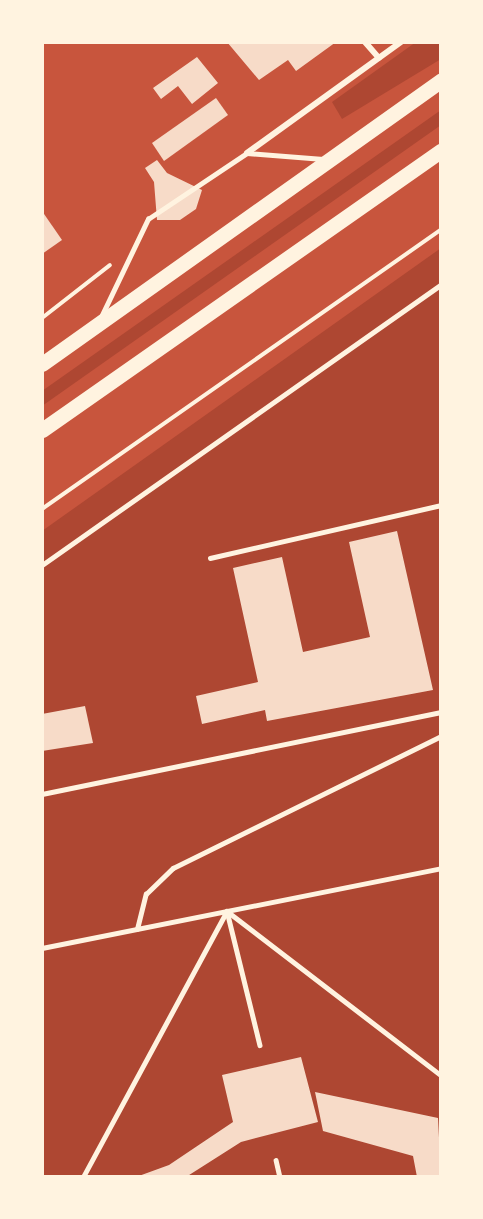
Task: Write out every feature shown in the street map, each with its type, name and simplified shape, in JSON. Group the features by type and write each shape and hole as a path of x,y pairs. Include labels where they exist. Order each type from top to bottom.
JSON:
{"main road":[{"path":"42,364 95,329 328,159 441,80"},
{"path":"42,430 441,152"}],"street":[{"path":"365,42 379,58"},
{"path":"247,153 400,42"}],"lane":[{"path":"95,329 148,219 247,153 328,159"},
{"path":"42,565 441,285"},
{"path":"210,558 441,505"},
{"path":"42,794 441,712"},
{"path":"137,929 146,894 173,868 441,736"},
{"path":"42,948 441,868"},
{"path":"227,911 260,1045"},
{"path":"227,911 441,1075"},
{"path":"83,1177 227,911"},
{"path":"276,1160 280,1177"}],"path":[{"path":"42,508 441,230"},
{"path":"42,318 135,246"}],"shaded area":[{"path":"416,42 441,42 441,59 342,119 332,102"},
{"path":"441,110 441,125 42,406 42,391"},
{"path":"441,248 441,1177 42,1177 42,531"}],"building":[{"path":"227,42 336,42 296,71 288,60 259,80"},
{"path":"197,57 218,83 192,104 178,86 161,99 153,88"},
{"path":"216,98 228,115 164,161 152,143"},
{"path":"157,160 167,173 202,190 196,209 180,220 157,220 154,182 145,168"},
{"path":"42,211 62,240 42,254"},
{"path":"397,531 433,690 267,721 265,710 202,724 196,696 258,682 233,568 282,557 303,652 370,637 349,542"},
{"path":"85,706 93,743 42,751 42,714"},
{"path":"301,1057 318,1122 241,1142 186,1177 136,1177 169,1165 233,1122 222,1075"},
{"path":"315,1092 438,1118 441,1177 417,1177 413,1156 323,1131"}]}
